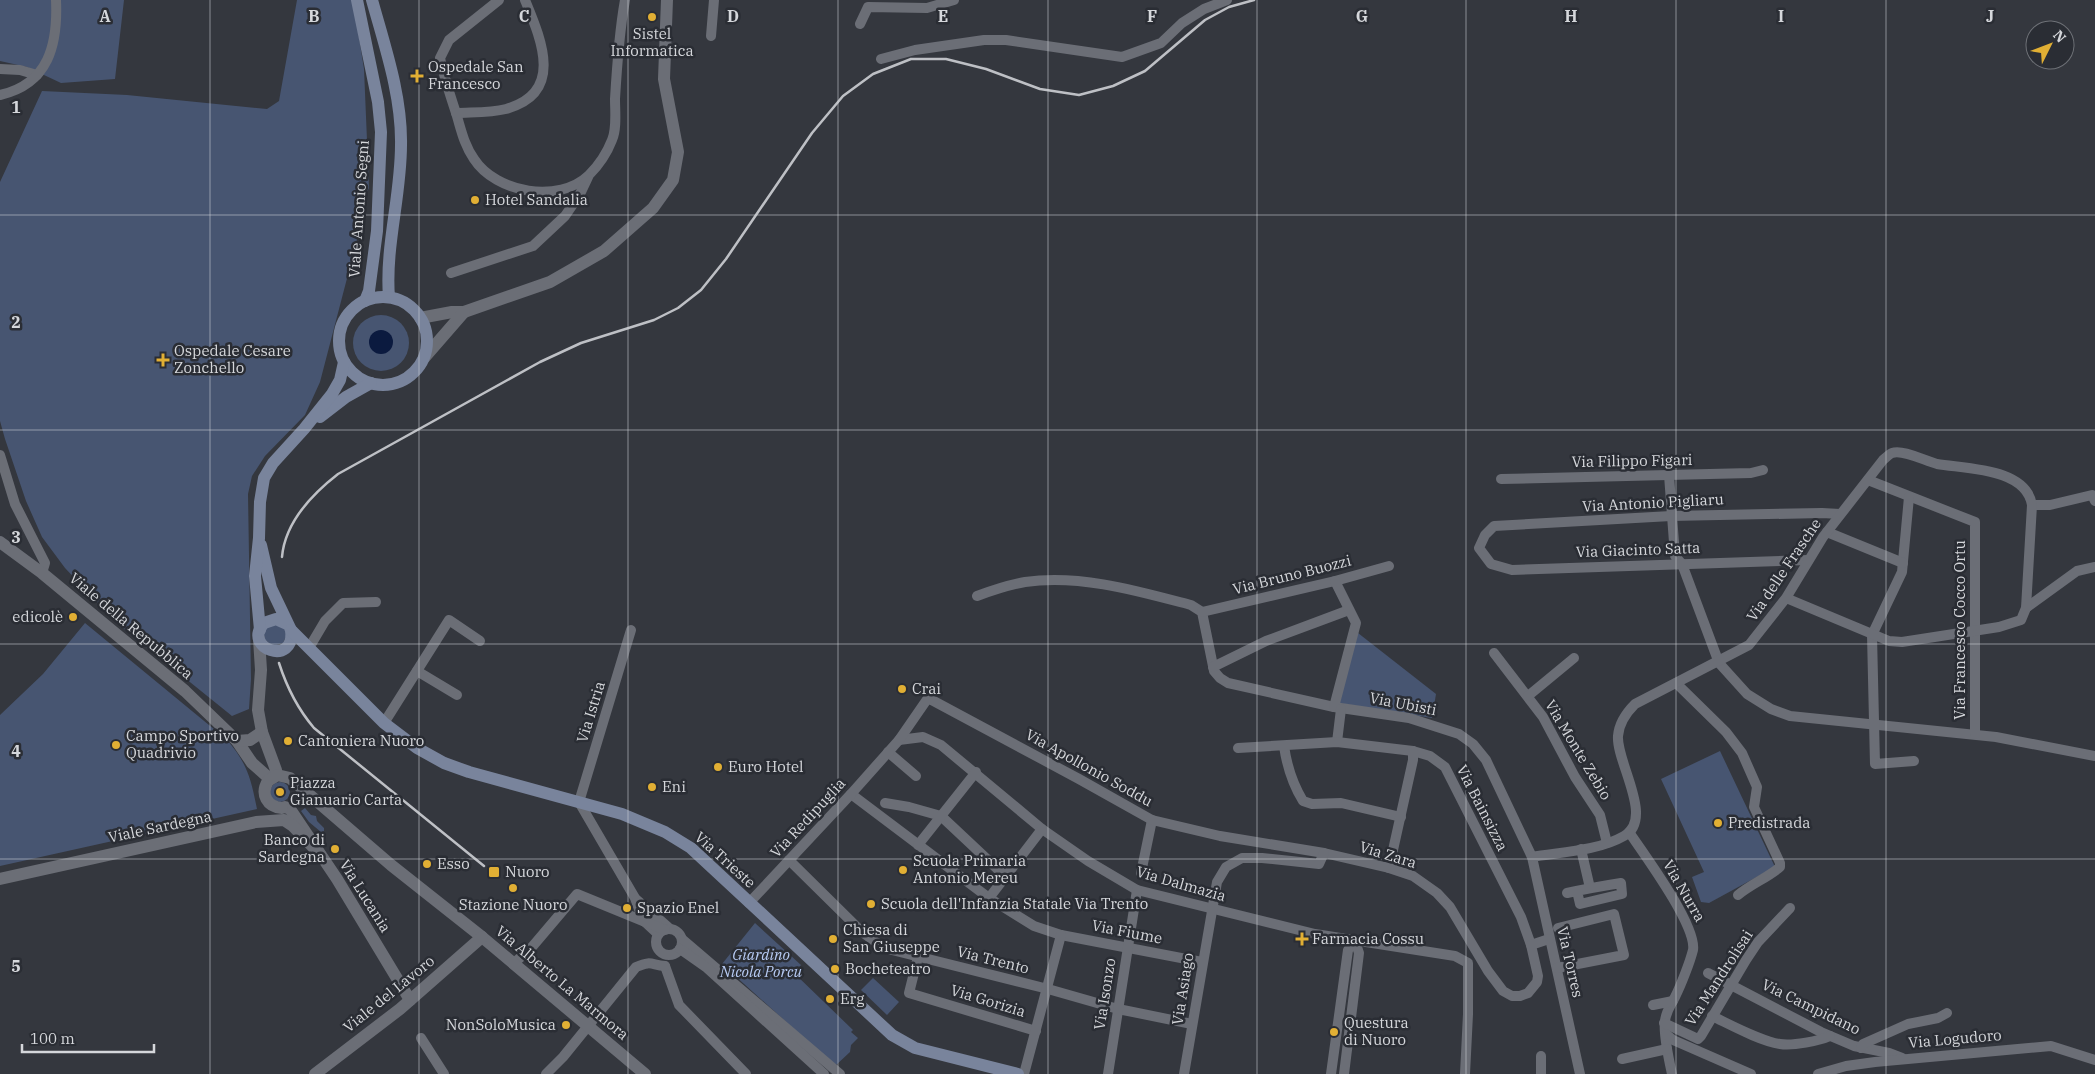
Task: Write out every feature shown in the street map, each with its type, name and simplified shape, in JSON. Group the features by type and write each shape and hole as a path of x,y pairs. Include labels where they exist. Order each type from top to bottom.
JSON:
{"main road":[{"name":"Viale Antonio Segni","path":"357,0 378,102 381,132 377,231 370,285 364,301"},
{"path":"372,0 396,93 401,137 388,273 389,298"},
{"path":"304,429 346,397 371,384 392,384 402,381 411,375 424,358 427,338 420,318 407,304 389,298 372,298 364,301 349,314 342,327 339,342 344,362 340,380 332,394 273,463 264,478 260,502 260,538 255,576 259,634 264,648 277,651 312,652"},
{"path":"344,362 356,375 371,384"},
{"path":"260,538 271,588 291,635 288,645 277,651"},
{"path":"259,634 264,623 272,619 280,620 289,627"},
{"name":"Via Trieste","path":"289,627 384,723 418,748 444,763 469,772 641,820 678,840 691,848 902,1043 1018,1074"}],"street":[{"path":"0,95 22,87 37,75 52,53 57,19 56,0"},
{"path":"499,0 448,40 440,58 463,138 474,160 493,178 514,189 557,190 574,185 588,176"},
{"path":"456,113 504,110 519,105 534,94 542,80 543,45 526,0"},
{"path":"451,273 533,246 565,216 580,194 588,176 605,155 614,138 619,32 624,0"},
{"path":"420,318 452,312 464,312 550,282 604,251 653,208 673,180 678,152 664,79 667,0"},
{"path":"711,36 714,0"},
{"path":"860,24 868,7 927,8 954,0"},
{"path":"881,59 915,50 984,40 1006,40 1122,58 1161,43 1182,23 1204,9 1227,0"},
{"path":"0,69 20,70 37,75"},
{"path":"424,358 464,312"},
{"name":"Via delle Frasche","path":"1629,832 1636,821 1637,814 1619,750 1618,737 1620,724 1626,713 1636,704 1719,663 1749,645 1786,598 1808,560 1840,514 1883,460 1892,453 1901,452 1936,464 1988,470 2023,486 2030,495 2032,505"},
{"path":"0,454 3,473 45,563 42,573"},
{"name":"Via Filippo Figari","path":"1501,479 1751,473 1763,470"},
{"path":"1669,475 1675,556 1682,564 1719,663 1747,694 1771,709 1790,716 1996,736 2090,755"},
{"name":"Via Francesco Cocco Ortu","path":"1868,480 1975,522 1975,734"},
{"path":"1786,598 1889,641 1902,642 1974,630 1999,628 2020,620 2026,608 2032,505 2050,505 2092,495 2095,502"},
{"path":"1909,497 1902,572 1894,593 1872,635 1876,764 1914,761"},
{"name":"Via Antonio Pigliaru","path":"1479,548 1485,535 1494,526 1671,516 1840,514"},
{"path":"1827,532 1903,563"},
{"name":"Viale della Repubblica","path":"0,542 42,573 185,691 236,741 252,763 272,778"},
{"name":"Via Giacinto Satta","path":"1479,548 1491,564 1512,570 1808,560"},
{"name":"Via Bruno Buozzi","path":"1202,612 1308,586 1335,582 1389,566"},
{"path":"2026,608 2077,571 2095,567"},
{"path":"977,596 1005,586 1026,582 1059,581 1109,585 1140,591 1191,605 1202,612 1213,667 1266,641 1349,610"},
{"path":"1335,582 1356,623 1337,708 1337,742"},
{"path":"312,652 325,621 343,603 376,602"},
{"path":"384,723 449,620 480,641"},
{"name":"Via Istria","path":"579,802 631,630"},
{"path":"259,634 261,670 258,710 276,770 265,788 266,798 272,806 286,808"},
{"path":"261,670 266,658 277,651"},
{"name":"Via Monte Zebio","path":"1494,653 1543,717 1576,778 1600,815 1607,843"},
{"path":"1528,696 1574,658"},
{"name":"Via Ubisti","path":"1213,667 1220,678 1228,683 1337,708 1417,720 1459,734 1473,744 1486,760 1532,857"},
{"path":"417,671 458,695"},
{"path":"1676,683 1726,732 1742,753 1756,787 1754,807 1780,863 1780,867 1774,872 1749,886 1738,895"},
{"name":"Via Apollonio Soddu","path":"899,740 928,698 1079,778 1152,820 1220,836 1324,853"},
{"path":"236,741 250,740 265,729"},
{"path":"256,822 292,804 296,797 297,789 265,729"},
{"name":"Via Dalmazia","path":"899,740 923,737 941,745 976,772 1042,829 1088,861 1138,890 1315,934 1455,956 1468,963 1465,1074"},
{"name":"Via Redipuglia","path":"749,903 899,740"},
{"name":"Via Bainsizza","path":"1238,748 1337,742 1413,751 1430,756 1445,767 1521,917 1531,945"},
{"path":"1284,746 1287,766 1294,787 1303,801 1312,804 1341,804 1401,817"},
{"path":"1389,868 1413,760 1413,751"},
{"path":"888,752 916,776"},
{"path":"918,845 976,772"},
{"path":"272,778 283,775 292,780"},
{"name":"Via Alberto La Marmora","path":"292,780 391,866 482,937 645,1074"},
{"name":"Via Fiume","path":"851,794 989,898 1034,926 1061,935 1202,962"},
{"path":"579,802 635,898 643,920"},
{"path":"885,803 941,816 1006,877"},
{"name":"Via Lucania","path":"286,808 337,878 410,1000"},
{"name":"Viale Sardegna","path":"0,879 256,822 284,820 293,826 316,850"},
{"path":"1141,873 1152,820"},
{"path":"989,898 1042,829"},
{"path":"1532,857 1607,843 1625,836 1629,832"},
{"name":"Via Nurra","path":"1629,832 1652,864 1692,935 1693,949 1674,999 1668,1007 1664,1023"},
{"path":"1581,849 1590,888"},
{"path":"1213,910 1217,882 1226,867 1242,858 1262,858 1319,864 1324,853"},
{"name":"Via Zara","path":"1324,853 1389,868 1413,876 1437,893 1450,907 1488,972 1503,991 1512,996 1528,993 1537,982 1538,976 1531,945"},
{"name":"Via Torres","path":"1532,857 1548,939 1557,968 1580,1074"},
{"name":"Via Trento","path":"789,860 871,940 884,948 1048,989 1118,1009 1192,1024"},
{"path":"1620,883 1622,894 1580,904 1572,892 1590,888 1620,883"},
{"name":"Via Isonzo","path":"1108,1074 1127,947 1138,890"},
{"path":"513,964 532,947 577,894 643,920 665,931 678,932 678,948 665,966"},
{"path":"635,898 665,931"},
{"name":"Via Mandrolisai","path":"1664,1023 1698,1039 1704,1032 1730,984 1758,942 1790,908"},
{"name":"Via Asiago","path":"1184,1074 1202,962 1213,910"},
{"path":"1557,968 1624,955 1614,914 1558,928"},
{"path":"546,1074 656,946 665,931"},
{"path":"1024,1074 1061,935"},
{"name":"Viale del Lavoro","path":"315,1074 410,1000 482,937"},
{"path":"1531,945 1548,939"},
{"path":"1354,941 1359,953 1345,1070 1331,1070 1348,950 1354,941"},
{"path":"656,946 664,955 678,948"},
{"path":"678,948 838,1074"},
{"path":"678,948 707,968 824,1074"},
{"name":"Via Gorizia","path":"918,957 909,993 1036,1031"},
{"path":"636,967 644,963 665,966"},
{"path":"665,966 679,1005 746,1074"},
{"name":"Via Campidano","path":"1708,973 1830,1036 1861,1048 1889,1053 1903,1059"},
{"path":"1343,982 1354,983"},
{"path":"1654,1005 1674,999"},
{"path":"1861,1048 1863,1044 1908,1024 1938,1018 1947,1013"},
{"path":"1712,1016 1737,1028 1781,1044 1820,1040 1830,1036"},
{"path":"1664,1023 1672,1074"},
{"path":"1666,1034 1673,1040 1751,1074"},
{"path":"421,1038 444,1074"},
{"name":"Via Logudoro","path":"1818,1074 1846,1066 1903,1059 2051,1046 2095,1060"},
{"path":"1622,1059 1667,1048"},
{"path":"1541,1056 1542,1074"}],"green space":[{"path":"0,0 124,0 115,79 61,83 27,67 0,61"},
{"name":"Ospedale Cesare Zonchello","path":"297,0 353,0 364,69 369,188 353,218 357,240 320,382 305,415 265,456 252,476 248,494 251,679 249,709 232,716 118,624 65,568 42,537 26,501 0,421 0,182 42,91 127,95 267,109 279,101"},
{"path":"381,315 392,317 401,323 407,332 409,343 407,354 401,363 392,369 381,371 370,369 361,363 355,354 353,343 355,332 361,323 370,317"},
{"name":"Campo Sportivo Quadrivio","path":"85,623 226,739 239,755 247,771 257,809 0,866 0,715 43,674"},
{"path":"269,625 282,625 287,634 283,643 273,646 264,639 264,631"},
{"path":"1358,633 1436,694 1432,718 1338,703"},
{"name":"Predistrada","path":"1720,751 1775,867 1709,903 1701,902 1692,877 1704,872 1661,779"},
{"name":"Piazza Gianuario Carta","path":"280,782 287,785 290,792 287,799 280,802 273,799 270,792 273,785"},
{"path":"305,808 311,815 316,816 324,831 321,832 309,822 301,811"},
{"name":"Giardino Nicola Porcu","path":"755,923 801,965 794,973 853,1030 851,1032 858,1038 851,1045 850,1052 835,1066 722,964"},
{"path":"873,978 899,1002 887,1015 861,990"}],"shaded area":[{"path":"381,330 386,331 392,337 392,347 386,353 381,354 376,353 370,347 369,342 370,337 376,331"}],"railway":[{"path":"282,557 288,532 301,510 318,491 338,474 540,362 581,343 654,320 678,308 701,290 726,259 812,133 843,96 873,74 911,59 946,59 986,69 1040,89 1079,95 1113,86 1145,71 1205,20 1229,7 1254,0"},
{"path":"279,663 293,697 302,713 314,728 484,866"}],"place":[{"name":"Sistel Informatica","path":"652,17"},
{"name":"Ospedale San Francesco","path":"417,76"},
{"name":"Hotel Sandalia","path":"475,200"},
{"name":"Ospedale Cesare Zonchello","path":"163,360"},
{"name":"edicolè","path":"73,617"},
{"name":"Crai","path":"902,689"},
{"name":"Cantoniera Nuoro","path":"288,741"},
{"name":"Campo Sportivo Quadrivio","path":"116,745"},
{"name":"Euro Hotel","path":"718,767"},
{"name":"Eni","path":"652,787"},
{"name":"Piazza Gianuario Carta","path":"280,792"},
{"name":"Predistrada","path":"1718,823"},
{"name":"Banco di Sardegna","path":"335,849"},
{"name":"Esso","path":"427,864"},
{"name":"Scuola Primaria Antonio Mereu","path":"903,870"},
{"name":"Nuoro","path":"494,872"},
{"name":"Stazione Nuoro","path":"513,888"},
{"name":"Scuola dell'Infanzia Statale Via Trento","path":"871,904"},
{"name":"Spazio Enel","path":"627,908"},
{"name":"Chiesa di San Giuseppe","path":"833,939"},
{"name":"Farmacia Cossu","path":"1302,939"},
{"name":"Bocheteatro","path":"835,969"},
{"name":"Erg","path":"830,999"},
{"name":"NonSoloMusica","path":"566,1025"},
{"name":"Questura di Nuoro","path":"1334,1032"}]}
